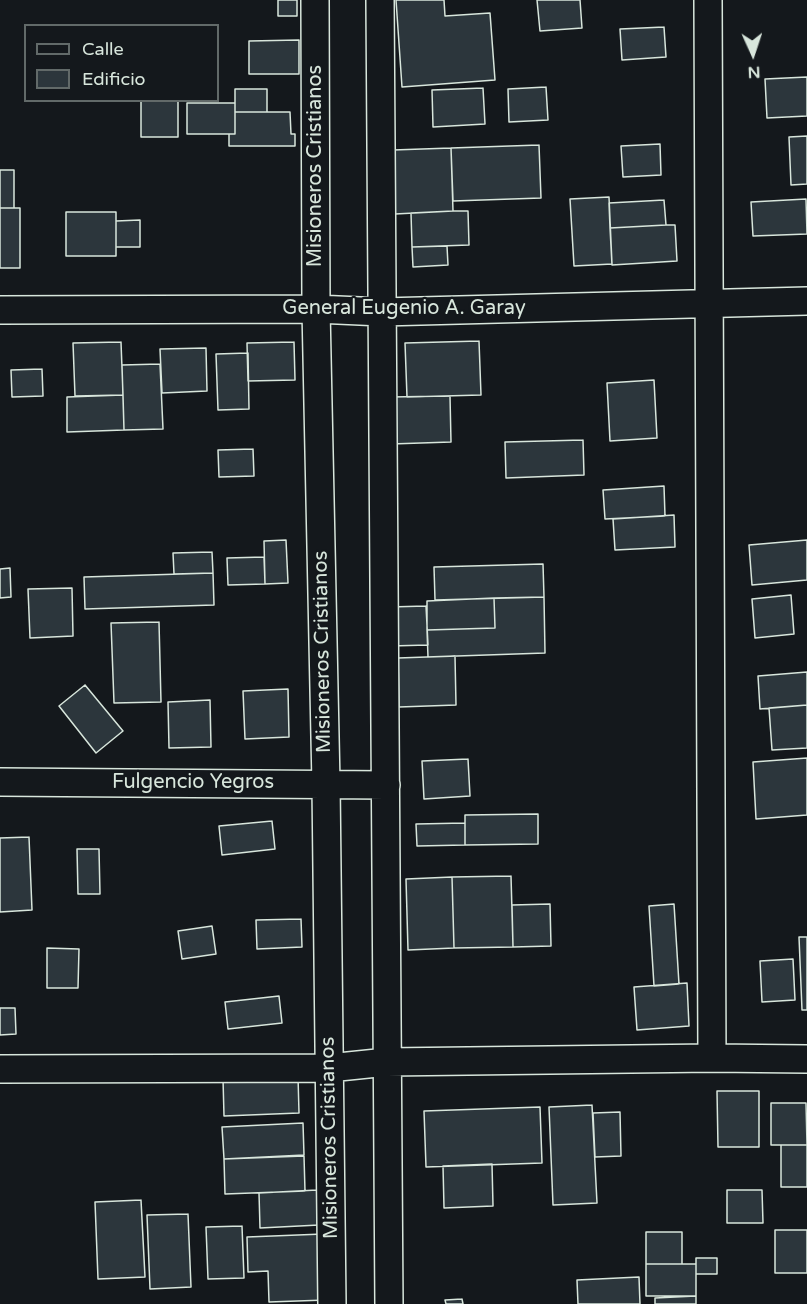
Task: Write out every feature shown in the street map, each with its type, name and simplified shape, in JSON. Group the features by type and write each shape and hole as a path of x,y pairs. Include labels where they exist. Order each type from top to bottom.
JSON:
{"street":[{"name":"Misioneros Cristianos","path":"315,0 316,309 326,784 332,1304"},
{"path":"380,0 389,1304"},
{"path":"708,0 711,1058"},
{"name":"General Eugenio A. Garay","path":"0,310 316,309 382,312 807,301"},
{"name":"Fulgencio Yegros","path":"0,782 386,785"},
{"path":"0,1069 329,1068 387,1062 807,1059"}],"building":[{"path":"278,0 297,0 297,16 278,16"},
{"path":"396,0 444,0 445,16 490,13 495,80 402,87"},
{"path":"537,0 580,0 582,28 540,31"},
{"path":"664,27 666,57 622,60 620,29"},
{"path":"299,40 299,74 249,74 249,41"},
{"path":"807,77 807,116 767,118 765,79"},
{"path":"546,87 548,120 509,122 508,89"},
{"path":"483,88 485,124 433,127 432,90"},
{"path":"235,89 267,89 267,112 235,112"},
{"path":"141,102 178,102 178,137 141,137"},
{"path":"187,103 235,103 235,134 187,134"},
{"path":"235,112 290,112 291,134 295,134 295,146 229,146 229,134 235,134"},
{"path":"807,136 807,184 791,185 789,137"},
{"path":"660,144 661,175 623,177 621,146"},
{"path":"539,145 541,198 453,201 451,148"},
{"path":"451,148 453,211 395,214 393,150"},
{"path":"0,170 14,170 14,208 0,208"},
{"path":"609,197 612,264 574,266 570,199"},
{"path":"806,199 807,234 753,236 751,202"},
{"path":"664,200 666,225 610,228 609,203"},
{"path":"0,208 20,208 20,268 0,268"},
{"path":"468,211 469,245 412,247 411,213"},
{"path":"66,212 116,212 116,256 66,256"},
{"path":"140,220 140,247 116,247 116,221"},
{"path":"675,225 677,261 612,265 610,228"},
{"path":"447,246 448,265 413,267 412,247"},
{"path":"479,341 481,395 407,397 405,343"},
{"path":"121,342 123,395 75,396 73,343"},
{"path":"294,342 295,380 248,381 247,343"},
{"path":"206,348 207,391 162,393 160,349"},
{"path":"248,353 249,409 218,410 216,354"},
{"path":"160,364 163,429 124,430 122,365"},
{"path":"42,369 43,396 12,397 11,370"},
{"path":"654,380 657,438 610,441 607,383"},
{"path":"123,395 124,430 67,432 67,397"},
{"path":"450,396 451,442 391,444 390,397"},
{"path":"583,440 584,475 506,478 505,442"},
{"path":"253,449 254,476 219,477 218,450"},
{"path":"664,486 665,516 605,519 603,490"},
{"path":"674,515 675,547 615,550 613,519"},
{"path":"286,540 288,583 265,584 264,541"},
{"path":"807,540 807,580 752,585 749,545"},
{"path":"212,552 213,573 174,574 173,553"},
{"path":"264,557 265,584 228,585 227,558"},
{"path":"543,564 544,597 435,600 434,567"},
{"path":"10,568 11,597 0,598 0,569"},
{"path":"213,573 214,605 85,609 84,577"},
{"path":"72,588 73,636 30,638 28,589"},
{"path":"791,595 794,634 755,638 752,599"},
{"path":"544,597 545,653 428,657 427,630 495,628 494,598"},
{"path":"494,598 495,628 427,630 427,601"},
{"path":"426,606 428,645 390,646 389,607"},
{"path":"159,622 161,702 114,703 111,623"},
{"path":"455,656 456,705 399,707 398,658"},
{"path":"807,672 807,705 760,709 758,676"},
{"path":"85,685 123,731 96,753 59,706"},
{"path":"288,689 289,737 245,739 243,691"},
{"path":"210,700 211,747 169,748 168,702"},
{"path":"807,705 807,748 772,750 769,708"},
{"path":"807,758 807,815 756,819 753,762"},
{"path":"468,759 470,796 424,799 422,761"},
{"path":"538,814 538,844 465,845 465,815"},
{"path":"272,821 275,849 222,855 219,826"},
{"path":"465,823 465,845 417,846 416,824"},
{"path":"29,837 32,910 0,912 0,838"},
{"path":"77,849 99,849 100,894 78,894"},
{"path":"511,876 513,947 454,948 452,877"},
{"path":"452,877 454,948 408,950 406,879"},
{"path":"550,904 551,946 513,947 512,905"},
{"path":"674,904 679,984 654,986 649,906"},
{"path":"301,919 302,947 257,949 256,920"},
{"path":"212,926 216,954 182,959 178,931"},
{"path":"799,937 807,937 807,1010 802,1010"},
{"path":"47,948 79,949 78,988 47,988"},
{"path":"793,959 795,1000 762,1002 760,961"},
{"path":"687,983 689,1026 637,1030 634,987"},
{"path":"279,996 282,1023 228,1029 225,1002"},
{"path":"0,1008 15,1008 16,1034 0,1035"},
{"path":"298,1076 299,1113 224,1116 223,1079"},
{"path":"717,1091 759,1091 759,1147 718,1147"},
{"path":"771,1103 806,1103 807,1145 771,1145"},
{"path":"592,1105 597,1203 553,1205 549,1107"},
{"path":"540,1107 542,1163 426,1167 424,1111"},
{"path":"620,1112 621,1156 595,1157 593,1113"},
{"path":"303,1123 304,1155 224,1159 222,1127"},
{"path":"781,1145 807,1145 807,1187 781,1187"},
{"path":"304,1156 305,1191 225,1194 224,1159"},
{"path":"492,1164 493,1206 444,1208 443,1166"},
{"path":"317,1190 319,1225 260,1228 259,1193"},
{"path":"727,1190 762,1190 763,1223 727,1223"},
{"path":"141,1200 145,1277 98,1279 95,1202"},
{"path":"188,1214 191,1287 150,1289 147,1215"},
{"path":"242,1226 244,1278 208,1279 206,1227"},
{"path":"775,1230 807,1230 807,1273 775,1273"},
{"path":"646,1232 682,1232 682,1264 646,1264"},
{"path":"323,1234 326,1300 269,1302 268,1271 248,1272 247,1237"},
{"path":"696,1258 717,1258 717,1274 696,1274"},
{"path":"646,1264 696,1264 696,1296 646,1296"},
{"path":"639,1277 640,1304 578,1304 577,1280"},
{"path":"696,1296 696,1304 655,1304 655,1298"},
{"path":"462,1299 463,1304 446,1304 445,1300"}]}
